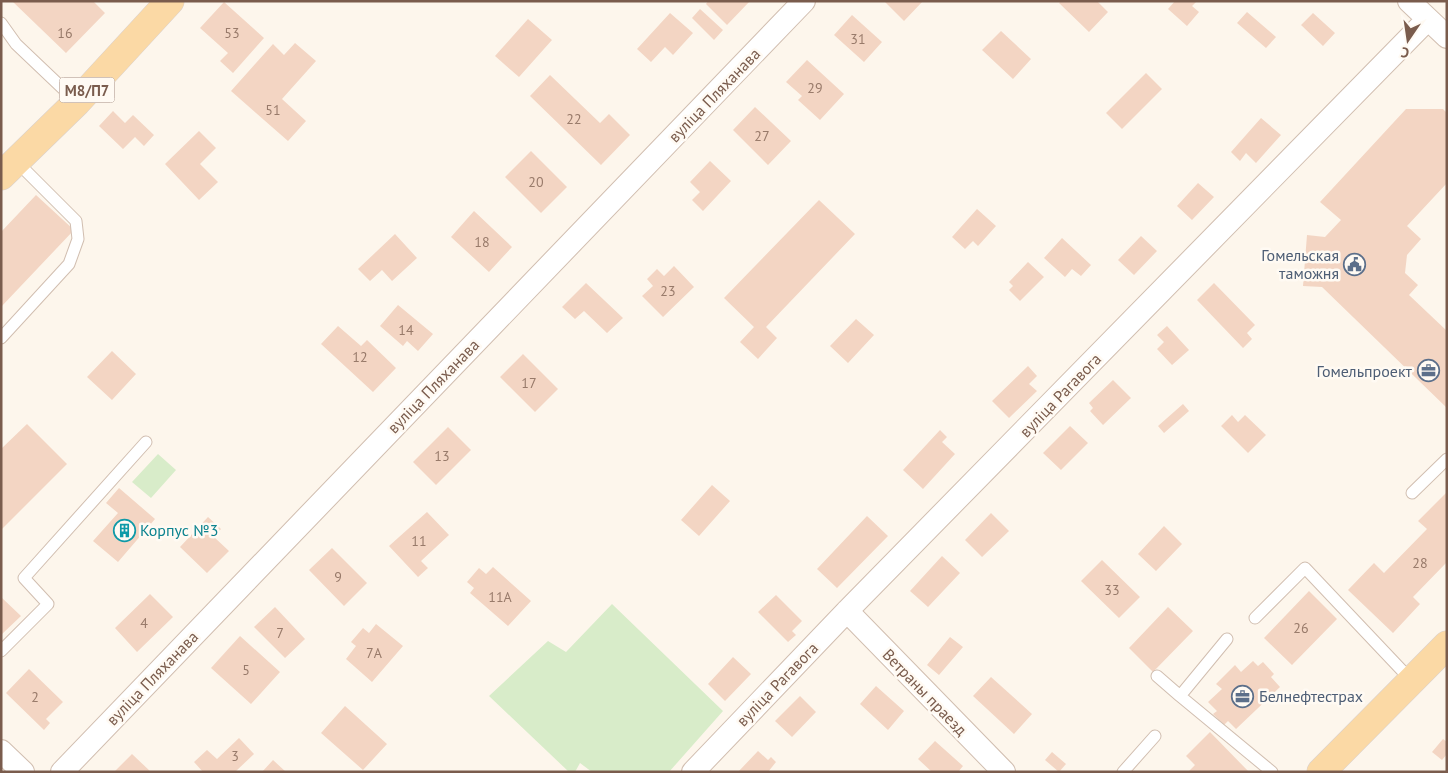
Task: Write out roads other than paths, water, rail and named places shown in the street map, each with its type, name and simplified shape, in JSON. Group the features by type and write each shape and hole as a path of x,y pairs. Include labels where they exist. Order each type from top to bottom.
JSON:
{"main road":[{"name":"М8/П7","path":"9,168 77,102 170,1"},
{"path":"1321,772 1447,645"}],"street":[{"name":"вуліца Пляханава","path":"62,772 804,1"},
{"path":"1409,1 1447,37"},
{"name":"вуліца Рагавога","path":"693,772 847,611 1428,19"},
{"name":"Ветраны праезд","path":"847,611 1004,772"},
{"path":"1,752 23,772"}],"lane":[{"path":"1,23 16,44 77,102"},
{"path":"1,338 69,264 78,239 76,221 9,168"},
{"path":"1,651 48,604 24,578 146,442"},
{"path":"1412,493 1447,459"},
{"path":"1255,618 1305,568 1411,680"},
{"path":"1180,696 1227,639"},
{"path":"1156,676 1272,772"},
{"path":"1123,772 1155,736"}],"place":[{"name":"Гомельская таможня","path":"1355,264"},
{"name":"Гомельпроект","path":"1428,371"},
{"name":"Корпус №3","path":"124,530"},
{"name":"Белнефтестрах","path":"1243,696"}]}
